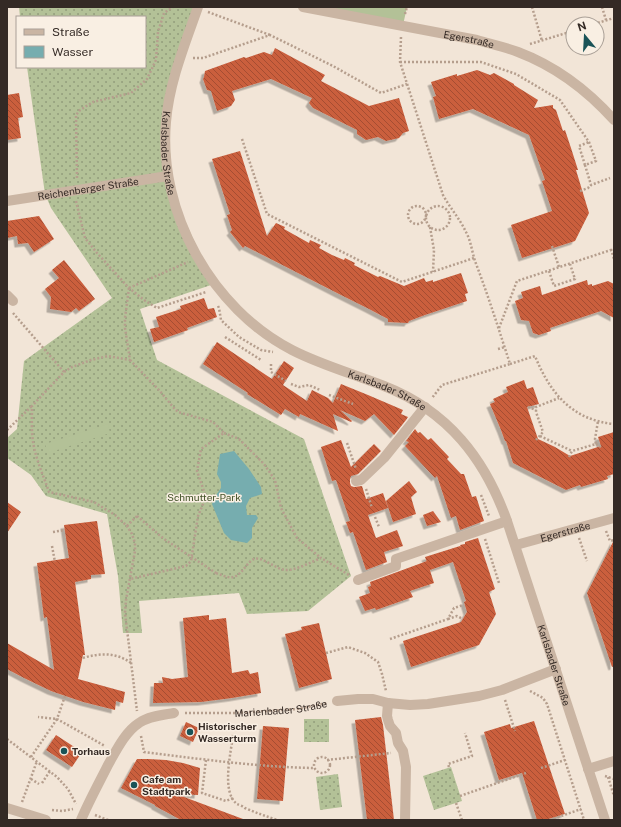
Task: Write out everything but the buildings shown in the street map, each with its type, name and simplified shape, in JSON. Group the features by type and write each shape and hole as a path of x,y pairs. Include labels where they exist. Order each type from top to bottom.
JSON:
{"street":[{"name":"Egerstraße","path":"303,7 477,40 511,50 538,60 556,70 590,96 606,110 614,120"},
{"name":"Karlsbader Straße","path":"198,8 171,89 166,123 166,156 168,176 177,210 198,258 214,284 235,309 276,341 319,363 386,387 426,408 441,419 456,434 477,460 491,483 508,521 588,769 608,818"},
{"name":"Reichenberger Straße","path":"7,201 168,176"},
{"path":"356,481 361,480 384,458 426,408"},
{"name":"Egerstraße","path":"516,545 614,518"},
{"path":"358,580 396,566 396,559 508,521"},
{"name":"Marienbader Straße","path":"337,701 373,699 388,703 410,705 428,704 479,696 502,690 556,669"},
{"path":"388,703 388,720 390,726 396,733 398,743 403,751 406,767 405,820"},
{"path":"81,820 116,751 127,734 139,723 150,718 174,713"},
{"path":"588,769 614,761"},
{"path":"7,808 46,820"}],"path":[{"path":"77,178 76,115 80,110 93,102 131,93 147,79 156,60 158,32 164,13 174,7"},
{"path":"532,7 542,41"},
{"path":"602,7 606,20 614,18"},
{"path":"198,8 270,35 333,66 381,93 407,84"},
{"path":"403,25 400,62 443,195 449,206 461,221 467,234 510,364"},
{"path":"511,50 565,34"},
{"path":"181,57 203,58 270,35"},
{"path":"400,62 481,62 516,74 560,100 589,142 596,161 585,165"},
{"path":"242,139 267,214 402,282 474,258"},
{"path":"589,142 579,146 591,185"},
{"path":"580,191 610,178"},
{"path":"76,203 85,238 129,288 144,300 157,308 206,291 209,295"},
{"path":"426,216 422,223 416,224 409,219 409,213 411,208 420,206 425,210 426,216 426,220 430,226 436,230 447,226 450,218 446,209 441,206 434,207 426,216"},
{"path":"446,209 449,206"},
{"path":"430,226 434,250 433,272"},
{"path":"552,246 559,267"},
{"path":"498,329 517,281 612,249 614,259"},
{"path":"129,288 198,258"},
{"path":"549,271 554,286 575,279 570,264"},
{"path":"129,288 125,328 130,360"},
{"path":"10,298 12,312 64,372"},
{"path":"216,303 219,308 221,320 239,337 261,350 274,352"},
{"path":"225,338 261,360"},
{"path":"498,349 504,347"},
{"path":"7,430 64,372 72,367 108,356 130,360 160,390 178,412 213,422 224,432 239,439 264,464 275,480 281,508 296,538 321,558 358,580"},
{"path":"426,408 442,385 535,356 541,372 559,398 571,409 598,421 614,424"},
{"path":"270,364 271,372 286,381"},
{"path":"290,384 299,387 309,385 320,390"},
{"path":"329,394 353,404"},
{"path":"536,440 543,432 536,406 559,398"},
{"path":"32,406 33,446 49,492 94,502 115,515 127,526 135,543 136,551 126,600 125,613 144,752 206,760 294,768 314,768 320,773 326,773 328,771 330,766 328,760"},
{"path":"528,407 536,410"},
{"path":"596,444 595,439 598,421"},
{"path":"130,579 186,566 191,561 198,516 206,498 197,471 201,449 224,432"},
{"path":"540,436 572,451 596,444 601,447"},
{"path":"570,457 572,451"},
{"path":"479,490 492,526"},
{"path":"127,526 136,516 164,539 216,573 225,577 234,577 240,574 253,559 256,558 261,559 278,569 287,570 321,558"},
{"path":"375,517 379,527"},
{"path":"576,528 587,561"},
{"path":"53,532 65,530"},
{"path":"482,530 499,583"},
{"path":"52,546 55,562"},
{"path":"448,619 454,608 463,604"},
{"path":"390,639 457,616 463,619"},
{"path":"326,653 348,646 365,653 378,662 388,703"},
{"path":"83,658 92,655 111,654 131,663"},
{"path":"518,684 543,698 547,704 584,820"},
{"path":"502,690 515,731"},
{"path":"31,757 57,719 65,696"},
{"name":"Marienbader Straße","path":"174,713 235,713 297,709 337,701"},
{"path":"38,716 57,719 116,751"},
{"path":"449,767 448,764 472,756 465,733"},
{"path":"233,735 229,762 229,792 236,803 256,813 277,820"},
{"path":"7,739 57,777"},
{"path":"314,768 314,762 318,758 328,760 403,751"},
{"path":"206,760 202,793 226,801 233,798"},
{"path":"541,768 565,760"},
{"path":"22,802 37,761"},
{"path":"30,779 40,784 50,771"},
{"path":"460,796 526,773"},
{"path":"614,779 608,777 614,796"},
{"path":"456,803 462,820"},
{"path":"49,809 62,811 79,808"},
{"path":"550,820 581,809"}],"green space":[{"name":"Schmutter-Park","path":"19,7 198,7 168,106 172,193 214,284 140,309 157,360 304,439 351,576 308,611 247,614 239,593 139,601 142,633 123,633 118,576 107,514 46,496 31,475 7,458 7,438 17,429 24,361 112,298 51,208 45,194 27,68 146,68 146,16 20,16"},
{"path":"303,7 407,7 403,25"},
{"path":"108,424 110,433 48,453 45,444"},
{"path":"304,719 329,719 329,742 304,742"},
{"path":"451,767 462,801 434,810 423,776"},
{"path":"338,774 342,807 320,810 316,777"}],"water":[{"path":"234,451 249,469 261,487 262,494 250,498 246,506 247,515 256,515 258,518 252,528 252,538 247,543 231,540 224,533 212,504 221,488 221,482 217,474 220,454"}],"place":[{"name":"Historischer Wasserturm","path":"190,732"},
{"name":"Torhaus","path":"64,751"},
{"name":"Cafe am Stadtpark","path":"134,785"}]}
